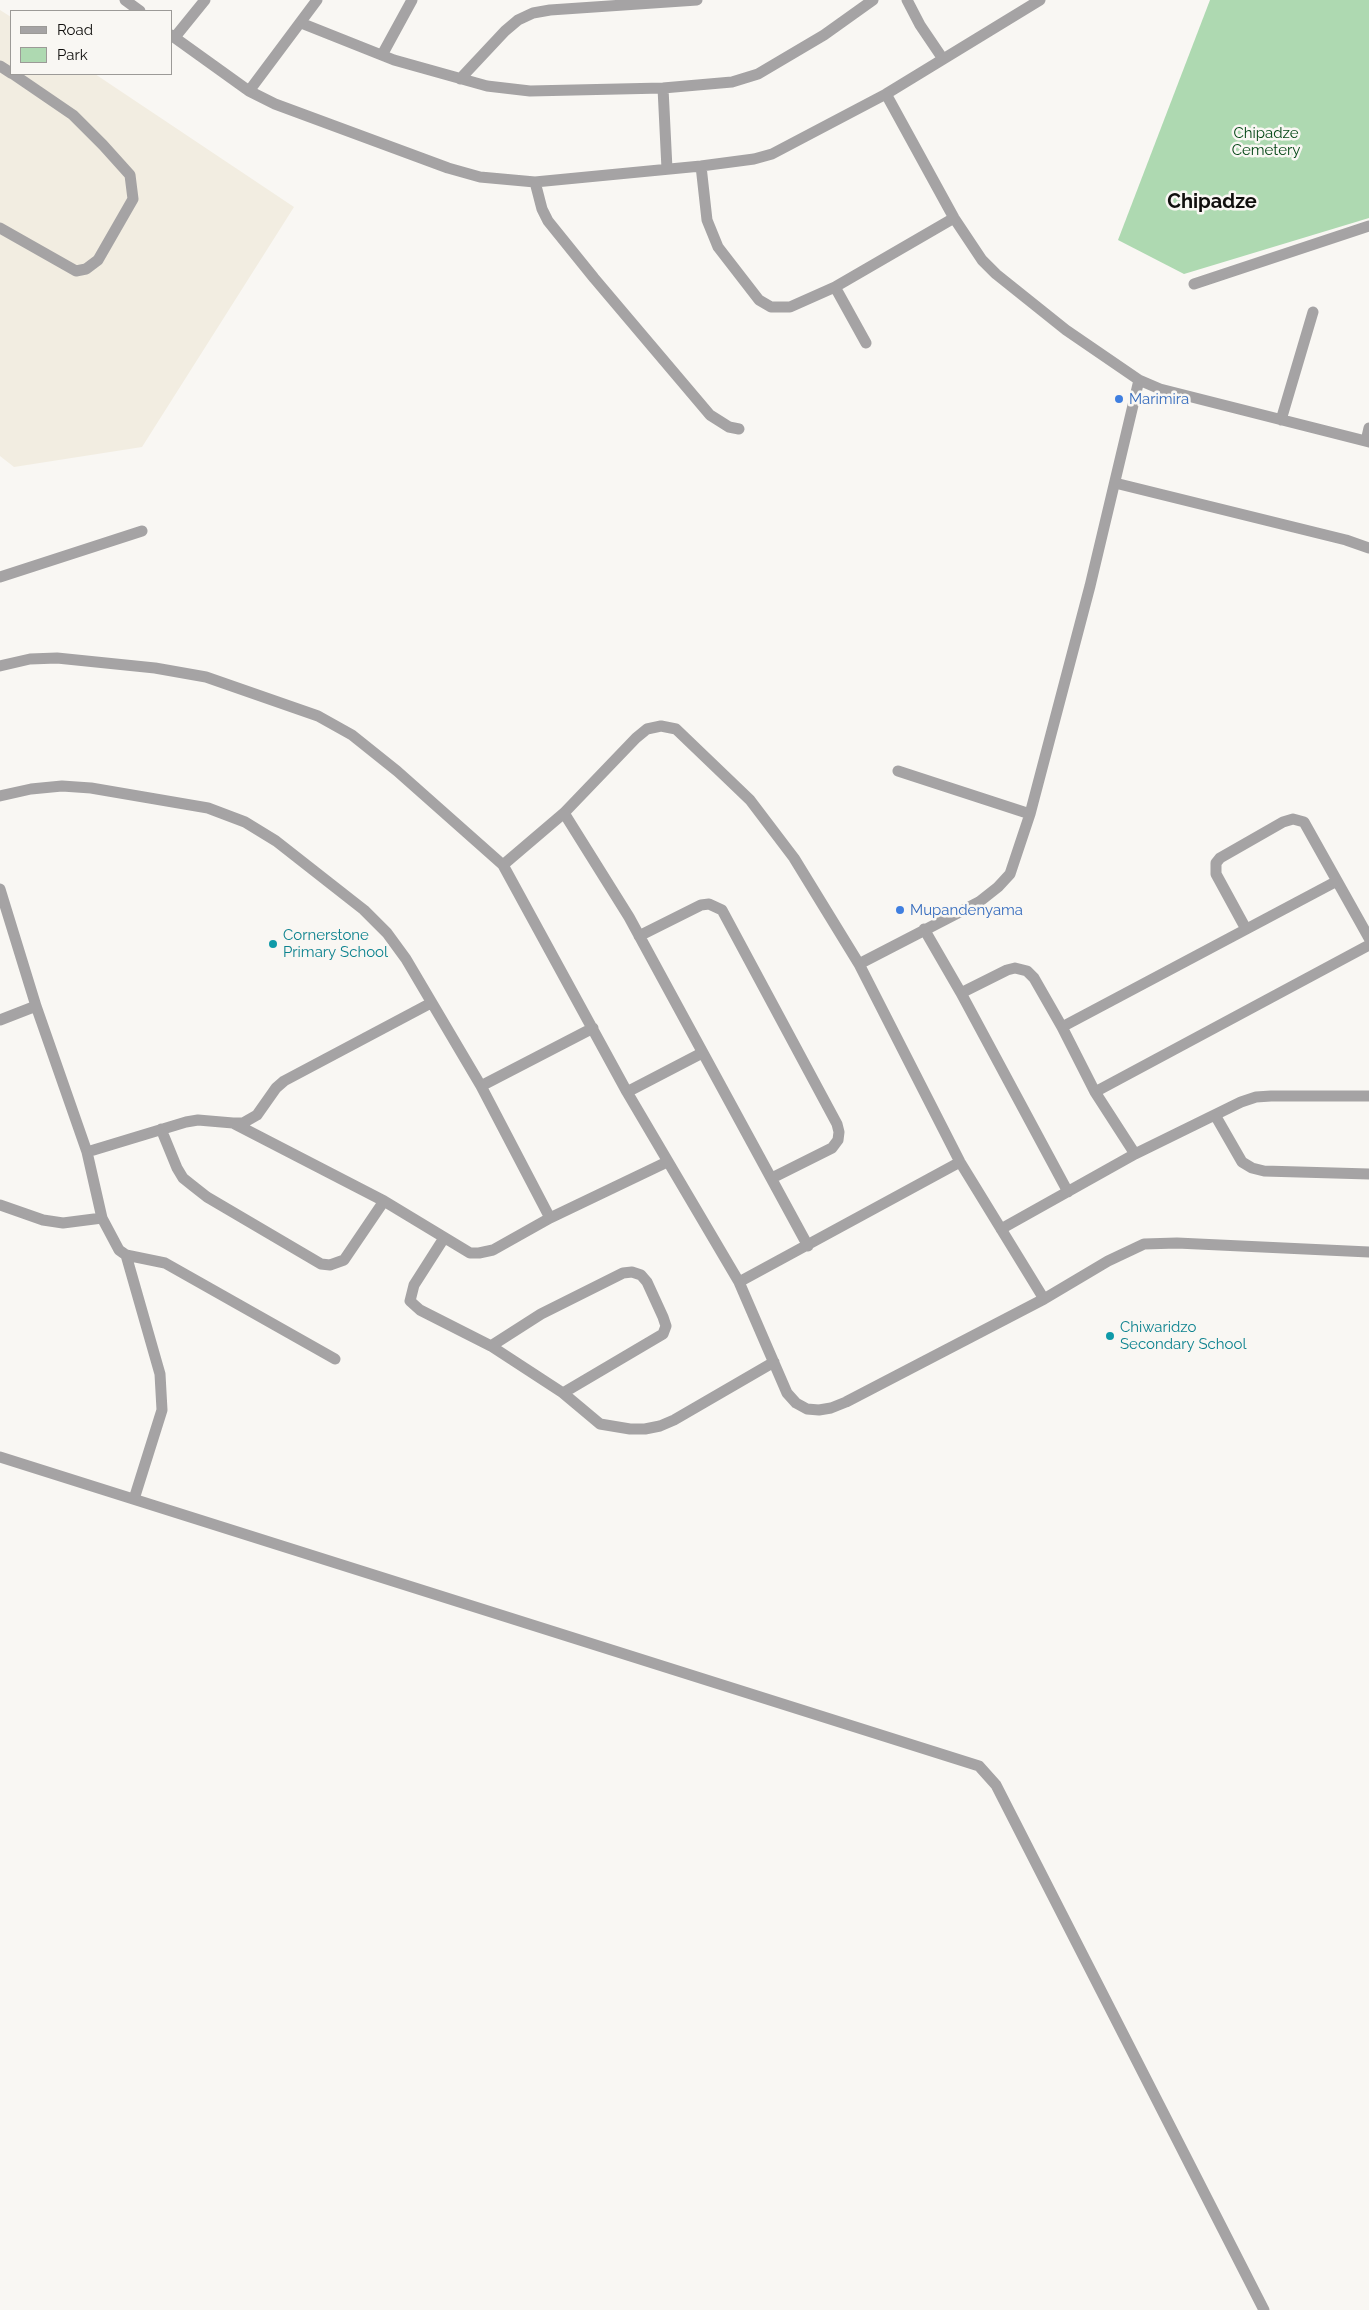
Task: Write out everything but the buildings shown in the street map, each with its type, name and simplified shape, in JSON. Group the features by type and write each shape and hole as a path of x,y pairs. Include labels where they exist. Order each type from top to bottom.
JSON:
{"street":[{"path":"124,0 139,10"},
{"path":"205,0 173,36 249,91 299,114 448,168 480,177 535,182 701,166 754,159 772,154 886,94 1040,0"},
{"path":"249,91 317,0"},
{"path":"382,56 412,0"},
{"path":"460,79 505,31 518,20 533,13 550,10 697,0"},
{"path":"301,23 382,56 487,86 530,91 662,88 732,82 758,74 824,34 873,0"},
{"path":"907,0 920,25 943,59"},
{"path":"0,228 76,271 86,270 98,260 133,199 130,175 103,145 73,115 15,75"},
{"path":"662,88 667,169"},
{"path":"886,94 954,218 982,260 996,274 1066,330 1139,380 1186,397 1367,441 1369,428"},
{"path":"701,166 708,220 715,240 732,268 759,300 771,307 790,307 835,287 954,218"},
{"path":"535,182 542,209 548,221 594,278 710,415 723,425 739,429"},
{"path":"1194,284 1369,226"},
{"path":"835,287 866,343"},
{"path":"1281,420 1313,312"},
{"path":"859,964 979,902 998,887 1010,874 1030,814 1115,483 1139,380"},
{"path":"1115,483 1346,540 1369,548"},
{"path":"0,577 142,531"},
{"path":"0,666 30,659 57,658 155,668 206,677 318,716 352,735 397,771 503,865 627,1092 739,1282 787,1394 806,1409 819,1410 831,1408 1044,1299 1108,1261 1144,1244 1177,1243 1369,1252"},
{"path":"503,865 564,813 641,733 647,729 661,726 676,729 750,800 794,858 859,964 960,1162 1044,1299"},
{"path":"898,771 1030,814"},
{"path":"0,796 32,789 62,786 91,788 208,808 245,822 276,841 364,910 387,933 406,959 481,1086 550,1218"},
{"path":"564,813 639,936 808,1246"},
{"path":"1246,929 1216,874 1216,863 1220,858 1283,822 1292,819 1304,822 1369,938"},
{"path":"1062,1027 1337,880"},
{"path":"0,889 5,924 87,1152 102,1218 119,1250 126,1255 165,1262 334,1359"},
{"path":"639,936 701,905 709,904 722,910 837,1124 839,1132 838,1140 832,1148 772,1178"},
{"path":"924,929 961,993 1068,1192"},
{"path":"1095,1092 1369,945"},
{"path":"961,993 1007,970 1021,968 1027,971 1034,978 1062,1027 1095,1092 1135,1154"},
{"path":"87,1152 198,1120 243,1123 257,1115 276,1088 284,1081 432,1003"},
{"path":"0,1020 36,1006"},
{"path":"481,1086 593,1028"},
{"path":"627,1092 702,1053"},
{"path":"1001,1229 1135,1154 1256,1097 1369,1096"},
{"path":"1215,1116 1242,1162 1252,1168 1264,1171 1369,1174"},
{"path":"233,1123 384,1201 470,1252 479,1253 493,1250 550,1218 667,1162"},
{"path":"161,1130 177,1168 183,1178 192,1186 207,1197 321,1264 330,1265 344,1260 384,1201"},
{"path":"739,1282 960,1162"},
{"path":"0,1205 43,1220 63,1223 102,1218"},
{"path":"444,1238 414,1285 410,1301 420,1310 491,1346 563,1394 600,1424 616,1428 645,1429 674,1420 774,1362"},
{"path":"126,1255 160,1374 162,1410 134,1499"},
{"path":"491,1346 541,1314 623,1273 632,1272 641,1275 647,1282 666,1326 663,1334 563,1394"},
{"path":"0,1456 979,1766 996,1785 1264,2310"}],"shaded area":[{"path":"0,10 10,16 10,75 96,75 294,207 142,447 14,467 0,456"}],"green space":[{"name":"Chipadze Cemetery","path":"1210,0 1369,0 1369,218 1184,274 1118,240"}],"place":[{"name":"Marimira","path":"1119,399"},
{"name":"Mupandenyama","path":"900,910"},
{"name":"Cornerstone Primary School","path":"273,944"},
{"name":"Chiwaridzo Secondary School","path":"1110,1336"}],"district":[{"name":"Chipadze","path":"1212,202"}]}
